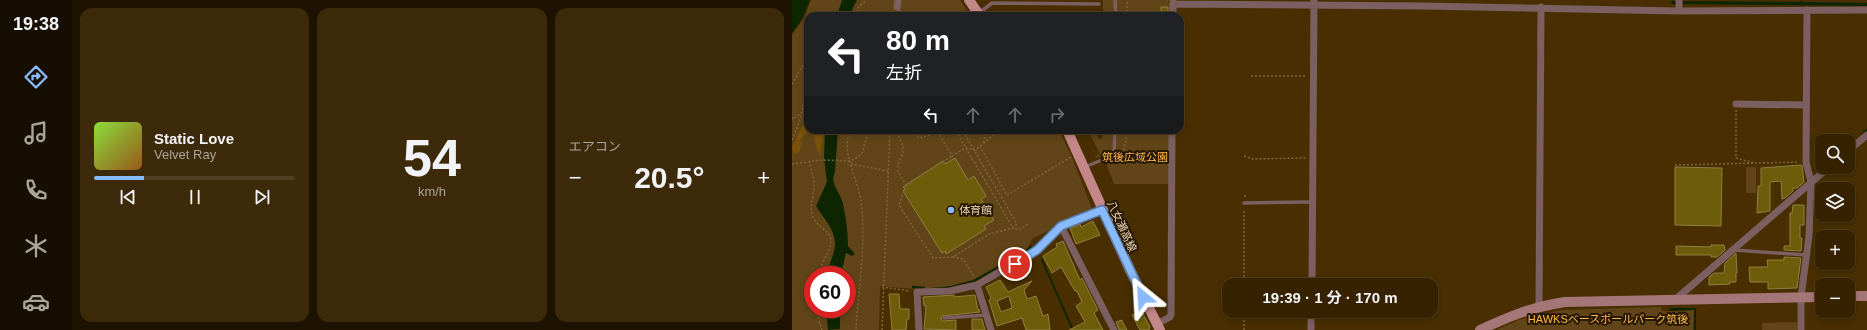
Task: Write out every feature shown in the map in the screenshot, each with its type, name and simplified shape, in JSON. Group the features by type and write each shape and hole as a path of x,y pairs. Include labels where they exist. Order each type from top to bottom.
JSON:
{"main road":[{"path":"969,0 977,12"},
{"name":"八女瀬高線","path":"1068,134 1102,210 1158,327"}],"street":[{"path":"1679,0 1679,11"},
{"path":"1173,2 1423,3 1679,11 1867,10"},
{"path":"1312,278 1314,3"},
{"path":"1539,306 1541,7"},
{"path":"1801,330 1801,297 1807,255 1811,182 1806,162 1807,10"},
{"path":"1736,104 1806,105"},
{"path":"1158,327 1170,317 1171,314 1172,134"},
{"path":"1855,145 1867,135"},
{"path":"1677,298 1821,174"},
{"path":"919,330 917,292 950,291 977,285 1037,250 1061,226 1102,210"},
{"path":"1061,226 1114,330"},
{"path":"977,285 991,330"},
{"path":"1855,296 1867,296"},
{"path":"1480,330 1518,312 1539,306 1565,302 1677,298 1815,297"},
{"path":"1311,330 1312,318"}],"lane":[{"path":"1115,0 1116,12"},
{"path":"982,12 992,3 1099,4"},
{"path":"1084,168 1109,157 1114,153 1115,134"},
{"path":"1244,203 1312,202"},
{"path":"1734,249 1741,251 1807,255"},
{"path":"944,318 986,315"}],"path":[{"path":"857,12 859,6 867,0"},
{"path":"1126,0 1127,12"},
{"path":"792,84 804,61"},
{"path":"1251,76 1313,76"},
{"path":"792,140 802,112 804,96"},
{"path":"1736,104 1736,158 1754,163"},
{"path":"792,117 793,119 802,112"},
{"path":"849,134 846,145 849,161 861,201 863,226 856,330"},
{"path":"792,164 822,160 849,161 862,153 868,134"},
{"path":"882,330 882,287 890,134"},
{"path":"897,134 903,147 903,153 898,164 898,171 906,185"},
{"path":"914,134 920,138 928,137 932,134"},
{"path":"939,134 952,156"},
{"path":"958,134 1013,228"},
{"path":"965,134 1017,224 1013,228"},
{"path":"983,144 986,136 985,134"},
{"path":"975,278 963,260 953,257 933,258 900,205 906,185 965,148 975,150 994,134"},
{"path":"980,146 1007,195 1072,156"},
{"path":"1244,156 1252,159 1313,158"},
{"path":"809,161 814,188 811,200 811,210 814,218 826,230 831,239 820,266"},
{"path":"1675,164 1806,162"},
{"path":"851,164 888,171"},
{"path":"1244,193 1244,278"},
{"path":"953,257 989,234 1013,228 1020,230 1028,224"},
{"path":"882,287 917,292"},
{"path":"819,318 822,330"},
{"path":"1244,318 1244,330"}],"green space":[{"name":"筑後広域公園","path":"811,0 960,0 968,12 806,12"},
{"path":"1103,0 1169,0 1170,7 1170,12 1103,12"},
{"name":"筑後広域公園","path":"804,18 804,134 1061,134 1072,157 1092,209 1032,239 1026,250 1020,256 970,282 956,286 929,289 880,286 879,330 792,330 792,35"},
{"name":"筑後広域公園","path":"1090,134 1096,134 1099,139 1102,139 1102,134 1169,134 1169,184 1114,184 1103,155 1096,158 1095,156 1100,154"},
{"path":"1746,167 1756,167 1756,193 1746,193"},
{"name":"HAWKSベースボールパーク筑後","path":"1661,307 1662,311 1694,310 1693,330 1496,330 1521,319 1561,310"},
{"path":"1797,322 1797,330 1762,330 1762,323"}],"shaded area":[{"path":"792,0 810,0 802,19 792,33"},
{"path":"842,0 857,0 852,12 838,12"},
{"path":"1800,0 1802,2 1867,3 1867,6 1671,4 1671,1 1800,2"},
{"path":"804,122 804,134 805,134 800,140 802,144 799,152 793,154 792,147"},
{"path":"813,134 823,134 820,156"},
{"path":"825,134 838,134 833,181 843,204 847,225 848,246 855,254 852,256 846,253 843,266 829,266 834,251 835,238 830,227 816,206 827,182 824,158"},
{"path":"1030,246 1033,247 976,281 948,288 921,289 951,286 973,280 1025,251"},
{"path":"1042,258 1074,330 1072,330 1041,260"},
{"path":"1670,308 1696,308 1696,330 1694,330 1694,310 1669,311"},
{"path":"827,318 840,318 840,329 828,330"}],"building":[{"path":"1161,7 1168,7 1168,12 1161,12"},
{"name":"体育館","path":"955,158 968,180 974,176 986,196 981,199 994,220 984,226 986,229 946,254 945,251 942,253 903,191 905,189 903,187 943,161 945,164"},
{"path":"1802,165 1804,182 1797,188 1793,188 1793,191 1782,199 1781,181 1770,182 1770,211 1757,213 1758,186 1761,186 1761,168"},
{"path":"1675,167 1722,168 1721,226 1675,225"},
{"path":"1793,205 1804,205 1804,225 1800,225 1800,238 1802,238 1801,251 1784,250 1784,246 1790,246 1790,213 1792,213"},
{"path":"1093,221 1100,235 1076,244 1070,228 1080,224 1081,227"},
{"path":"1063,241 1080,280 1082,278 1098,310 1094,313 1103,330 1069,330 1085,322 1076,306 1082,302 1077,291 1075,291 1061,267 1052,273 1043,256 1057,247 1056,244"},
{"path":"1711,245 1724,245 1725,250 1717,257 1711,257 1711,255 1676,255 1676,246 1711,247"},
{"path":"1736,253 1736,282 1730,282 1730,284 1709,285 1709,277 1714,273 1724,273 1725,263"},
{"path":"1784,257 1801,258 1797,288 1768,289 1768,282 1750,282 1749,267 1768,267 1767,260 1784,260"},
{"path":"1000,280 1008,292 1032,281 1024,290 1027,299 1036,296 1043,316 1048,314 1050,330 1026,330 1022,318 997,326 989,300 991,298 986,287","holes":["1009,296 1012,308 1001,312 997,301"]},
{"path":"889,294 899,294 900,309 909,309 909,319 907,319 906,330 892,330"},
{"path":"954,295 954,297 975,295 978,310 979,309 980,312 942,316 941,319 943,321 956,320 956,330 924,329 926,306 924,306 923,297"},
{"path":"1141,310 1150,327 1149,330 1140,330 1132,315"},
{"path":"972,319 982,319 985,330 972,330"},
{"path":"1122,320 1127,330 1119,330 1116,322"}],"waterway":[{"path":"1862,135 1867,130"},
{"path":"913,287 924,288"}],"place":[{"name":"体育館","path":"951,210"}],"route":[{"path":"1015,264 1037,250 1061,226 1102,210 1143,297"}]}
